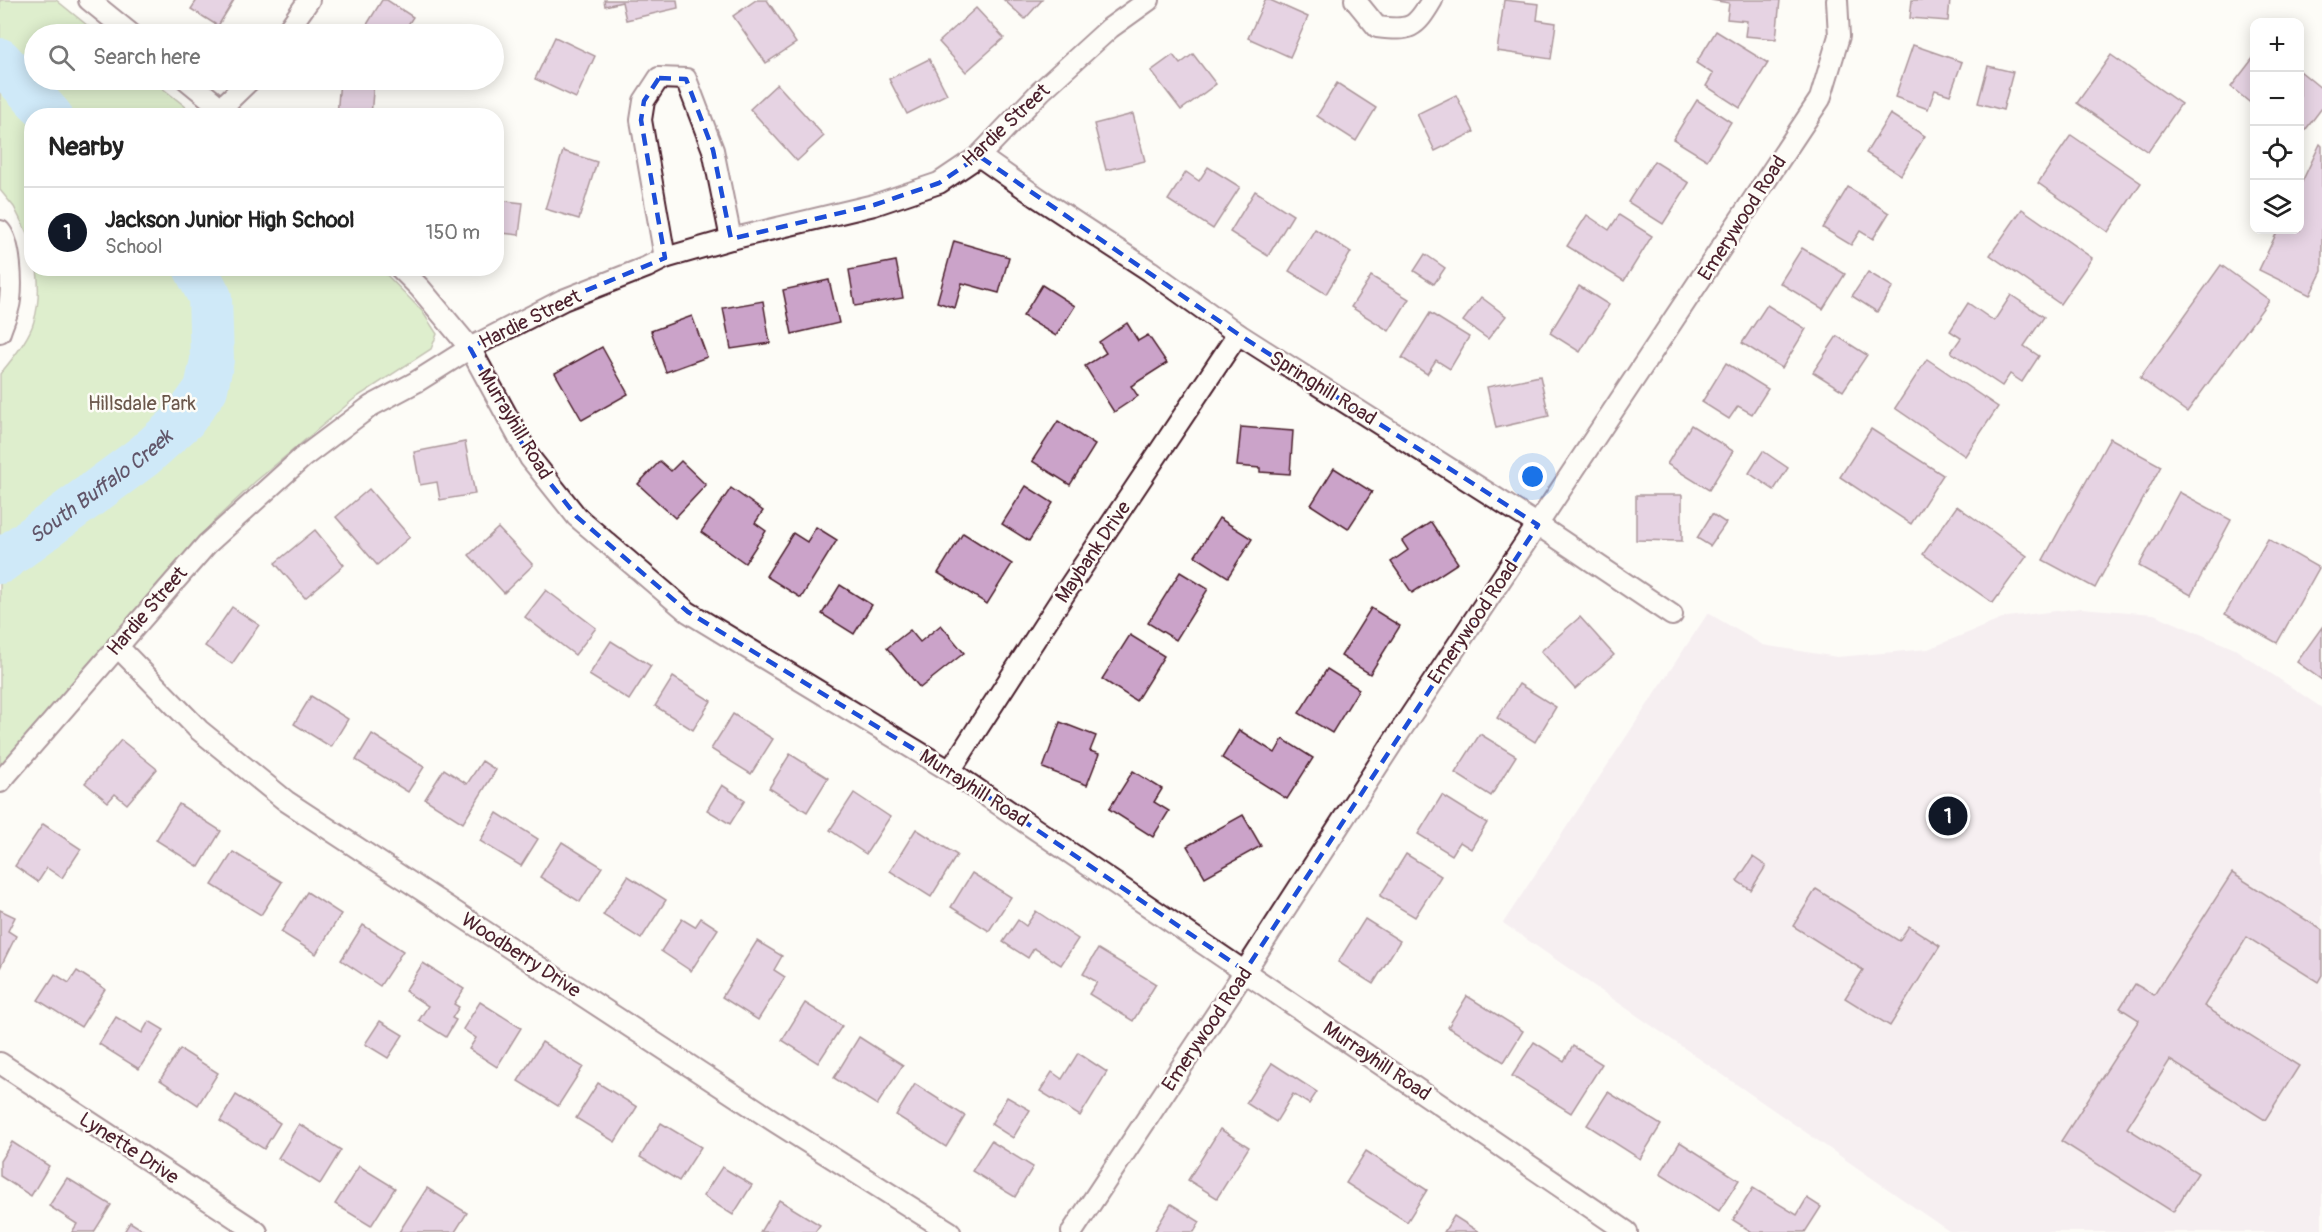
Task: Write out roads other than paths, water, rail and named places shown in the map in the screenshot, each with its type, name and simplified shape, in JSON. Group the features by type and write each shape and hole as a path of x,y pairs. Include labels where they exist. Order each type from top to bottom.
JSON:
{"street":[{"path":"89,0 119,24"},
{"path":"292,24 309,0"},
{"name":"Hardie Street","path":"0,782 207,544 302,458 370,406 416,382 470,348 563,300 665,258 731,239 874,205 939,183 979,156 1058,75 1110,28 1149,0"},
{"path":"1356,0 1377,27 1402,30 1421,18 1432,0"},
{"name":"Emerywood Road","path":"1072,1232 1395,739 1820,99 1839,36 1838,0"},
{"path":"665,258 641,120 644,101 659,78 686,79 713,150 731,239"},
{"path":"200,90 222,108"},
{"path":"228,108 242,90"},
{"name":"Springhill Road","path":"979,156 1150,271 1238,334 1538,525 1672,615"},
{"path":"0,231 9,261 10,301 0,332"},
{"name":"Murrayhill Road","path":"408,276 470,348 530,458 577,517 688,612 950,771 1627,1232"},
{"name":"Maybank Drive","path":"950,771 1065,593 1238,334"},
{"name":"Woodberry Drive","path":"117,646 199,730 286,801 777,1123 950,1232"},
{"name":"Lynette Drive","path":"0,1063 257,1232"}],"waterway":[{"name":"South Buffalo Creek","path":"0,60 24,86"},
{"name":"South Buffalo Creek","path":"27,90 44,108"},
{"name":"South Buffalo Creek","path":"0,562 144,456 184,420 206,389 212,360 210,297 199,276"}],"place":[{"name":"Jackson Junior High School","path":"1948,816"}],"park label":[{"name":"Hillsdale Park","path":"142,403"}]}
